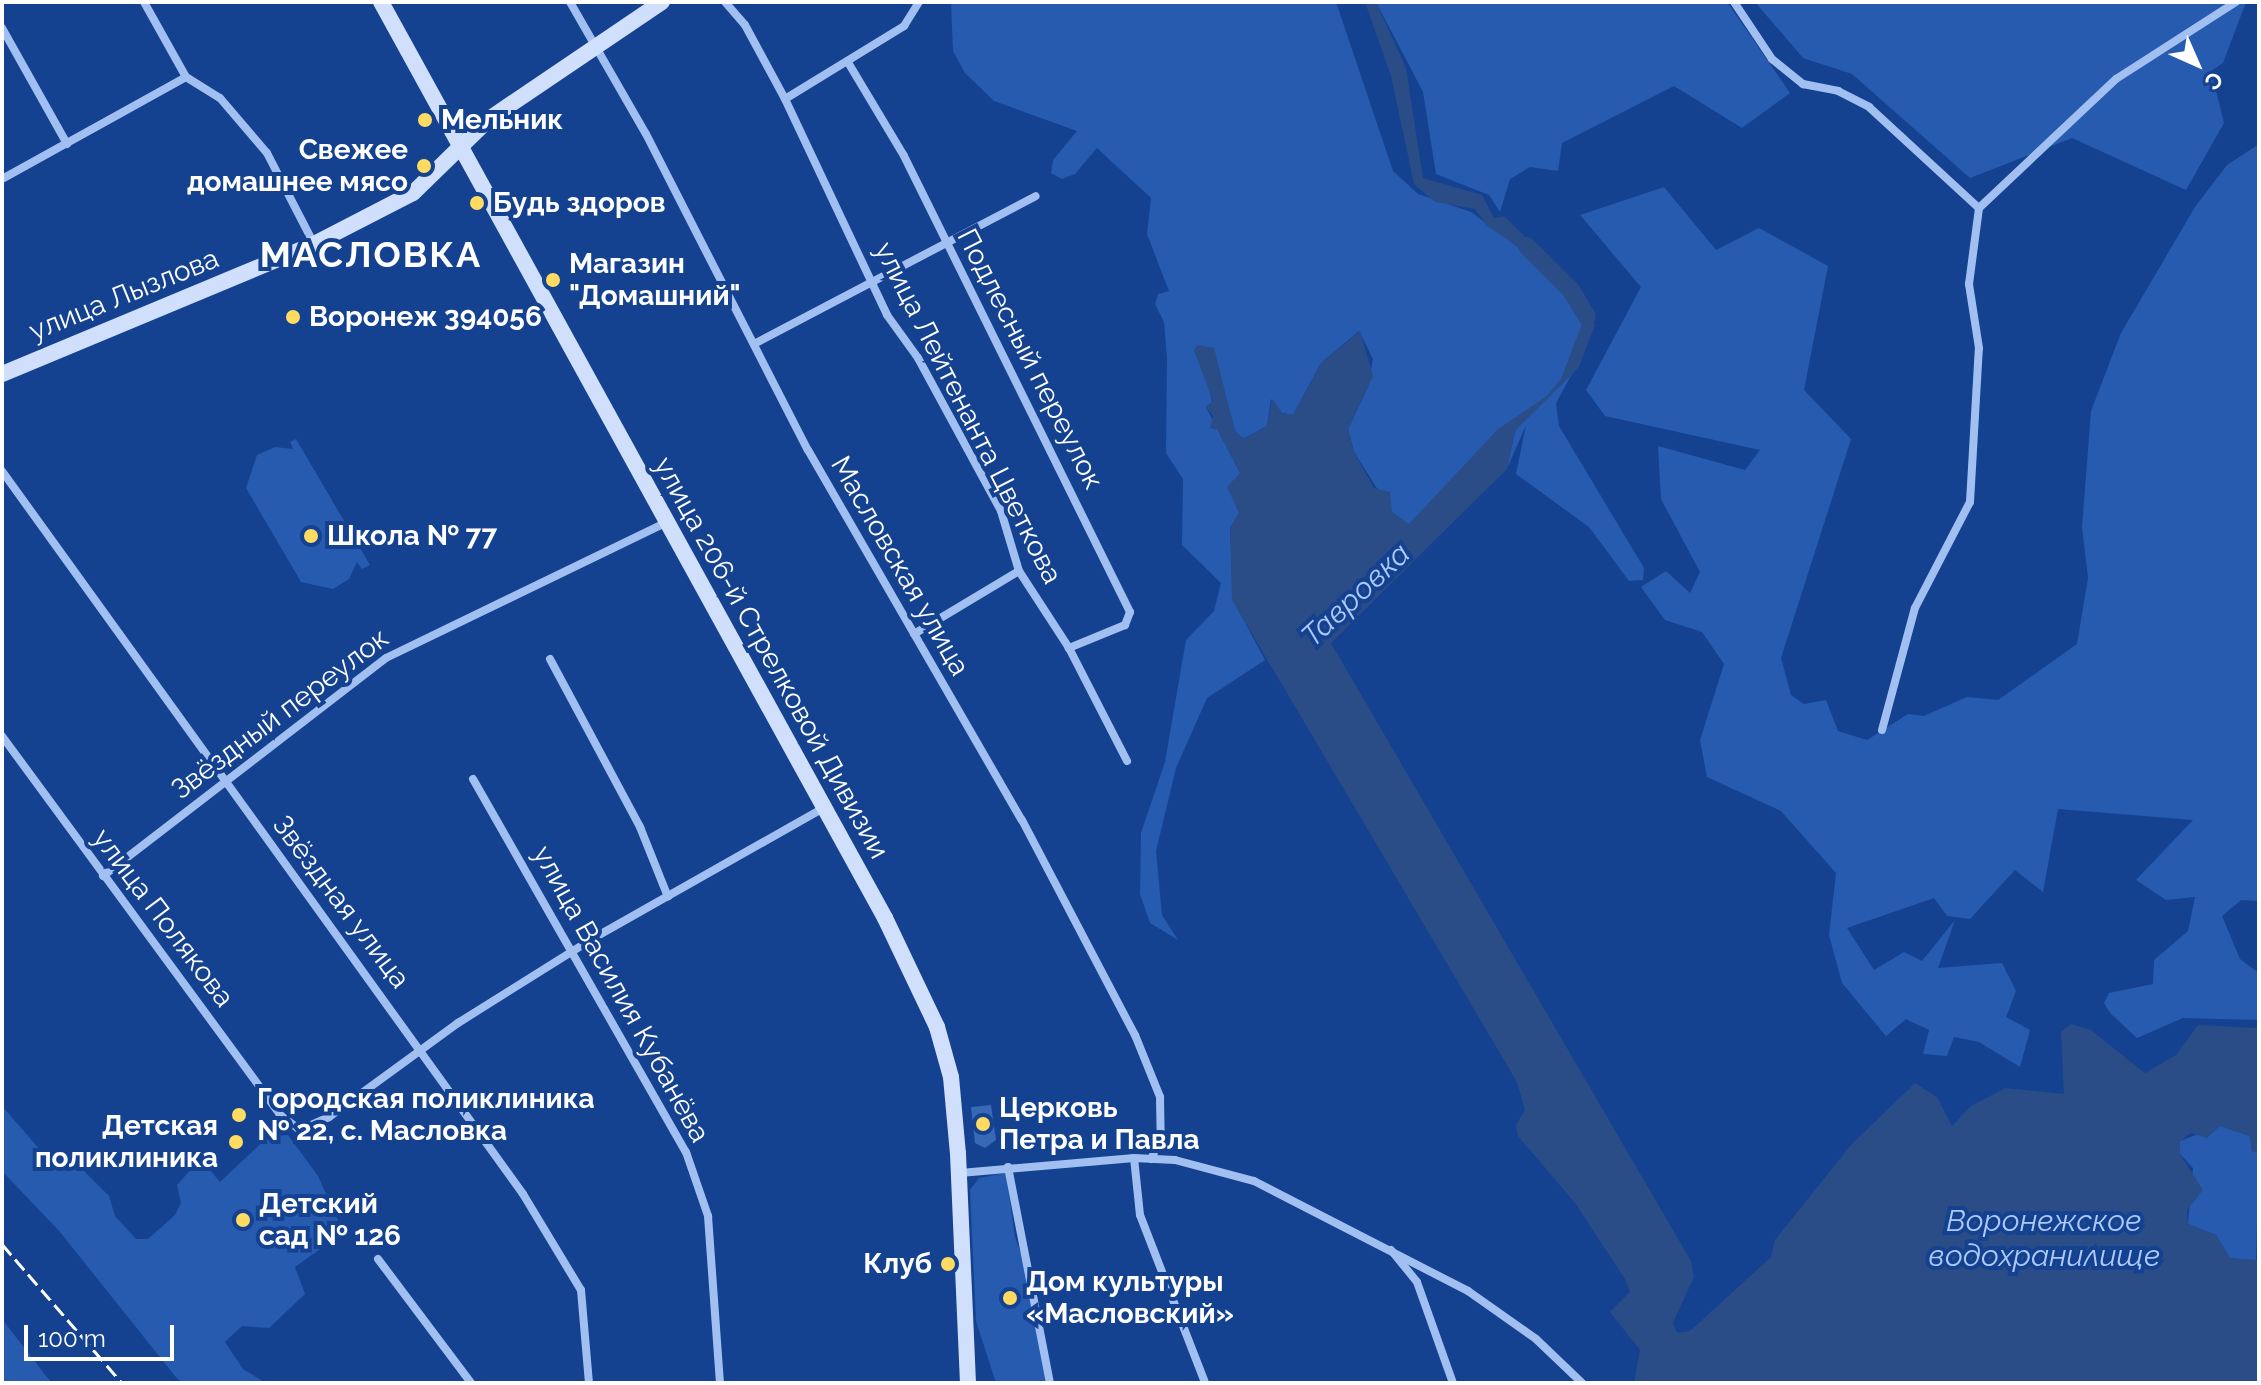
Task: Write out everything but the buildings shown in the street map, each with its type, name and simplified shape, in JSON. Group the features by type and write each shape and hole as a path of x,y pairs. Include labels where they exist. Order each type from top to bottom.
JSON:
{"main road":[{"name":"улица 206-й Стрелковой Дивизии","path":"381,2 822,809 885,918 937,1027 951,1077 960,1173 968,1383"},
{"name":"улица Лызлова","path":"2,374 314,244 413,193 441,172 460,144 598,50 662,2"}],"street":[{"path":"144,2 186,77 204,84 252,132 314,244"},
{"name":"Масловская улица","path":"570,2 914,634 1022,820 1151,1070 1161,1136 1151,1159"},
{"name":"улица Лейтенанта Цветкова","path":"725,2 745,25 785,99 872,285 1001,511 1019,571 1069,648 1127,761"},
{"path":"785,99 849,64 904,26 919,2"},
{"path":"1734,2 1772,59 1803,84 1838,91 1869,107 1979,208"},
{"path":"1882,730 1915,608 1970,502 1979,348 1969,284 1979,208 2116,79 2236,2"},
{"path":"2,28 67,144"},
{"name":"Подлесный переулок","path":"849,64 904,156 1130,612 1125,625 1069,648"},
{"path":"2,179 186,77"},
{"path":"754,344 872,285 944,242 1036,196"},
{"name":"Звёздная улица","path":"2,471 523,1194 581,1290 589,1383"},
{"name":"Звёздный переулок","path":"103,876 225,779 418,639 667,522"},
{"path":"914,634 985,597 1019,571"},
{"path":"550,659 640,827 668,897"},
{"name":"улица Полякова","path":"2,736 290,1126 307,1129 329,1117 420,1049"},
{"name":"улица Василия Кубанёва","path":"473,779 674,1126 703,1196 720,1383"},
{"path":"420,1049 575,951 822,809"},
{"path":"1134,1158 1140,1215 1205,1383"},
{"path":"960,1173 1134,1158 1254,1181 1306,1213 1388,1246 1536,1339 1582,1383"},
{"path":"1008,1167 1050,1383"},
{"path":"1388,1246 1417,1282 1453,1383"},
{"path":"378,1259 471,1383"}],"shaded area":[{"path":"951,2 1336,2 1393,171 1418,194 1471,212 1545,267 1576,301 1582,324 1579,361 1556,403 1559,426 1644,568 1643,580 1629,581 1589,527 1516,474 1526,425 1507,469 1516,426 1409,525 1392,512 1354,452 1348,429 1368,387 1373,359 1359,331 1321,363 1293,415 1282,413 1271,399 1267,426 1243,439 1235,431 1227,404 1194,350 1208,381 1212,402 1206,407 1240,473 1239,513 1230,528 1233,600 1265,660 1207,698 1176,768 1156,851 1162,915 1178,940 1150,923 1140,894 1141,833 1165,762 1186,640 1214,611 1221,583 1182,545 1183,479 1166,453 1167,358 1164,322 1155,304 1158,294 1169,291 1147,234 1151,198 1097,148 1075,174 1062,179 1051,173 1053,160 1077,131 994,101 965,73 953,51"},
{"path":"1376,2 1727,2 1790,93 1742,128 1674,86 1562,143 1558,171 1530,167 1510,179 1500,212 1489,195 1436,174 1423,92"},
{"path":"1755,2 2246,2 2223,63 2211,71 2224,123 2186,190 2072,138 1970,178 1852,74 1803,58"},
{"path":"2259,144 2259,901 2241,900 2222,916 2240,959 2259,973 2259,1020 2183,1018 2137,1038 2110,1013 2104,1003 2109,993 2153,984 2154,960 2188,931 2195,897 2166,900 2136,880 2193,820 2058,809 2043,892 2015,870 1970,919 1947,916 1934,898 1847,928 1874,970 1904,952 1922,961 1955,920 1938,968 2002,963 2016,991 2006,1017 2030,1030 2020,1067 1979,1042 1954,1037 1947,1056 1923,1054 1929,1030 1906,1019 1886,1036 1842,983 1829,935 1836,873 1781,811 1707,777 1700,740 1724,664 1702,632 1665,620 1641,587 1666,571 1690,593 1700,572 1661,499 1658,446 1745,470 1760,450 1605,416 1586,390 1641,287 1580,215 1664,187 1716,250 1759,228 1828,266 1804,390 1851,439 1781,658 1791,695 1804,704 1826,700 1838,731 1867,740 1908,714 1924,716 1967,697 1998,700 2077,644 2088,578 2082,527 2091,411 2121,333 2195,207 2227,165"},
{"path":"296,439 370,565 362,569 357,562 349,579 333,589 301,582 246,488 257,455 275,447 293,449 290,442"},
{"path":"2,1106 48,1159 69,1156 109,1196 115,1216 136,1239 148,1239 175,1215 181,1203 177,1185 195,1165 206,1165 220,1182 269,1136 288,1135 318,1176 339,1223 320,1249 295,1267 305,1294 269,1328 242,1326 225,1342 243,1369 266,1383 182,1383 175,1376 60,1232 2,1171"},
{"path":"2220,1126 2250,1136 2252,1151 2259,1151 2256,1261 2230,1258 2216,1235 2188,1224 2193,1168 2180,1154 2180,1141"},
{"path":"1006,1173 1015,1237 1028,1274 1046,1383 996,1383 976,1321 970,1190 979,1178"},
{"path":"2,1319 46,1376 52,1383 2,1383"}],"water":[{"name":"Воронежское водохранилище","path":"1365,2 1376,2 1406,68 1423,178 1482,195 1494,218 1504,216 1573,285 1595,325 1579,367 1515,431 1507,469 1331,643 1691,1261 1694,1277 1673,1323 1677,1333 1690,1331 1771,1257 1775,1240 1850,1146 1915,1083 1937,1097 1952,1126 1971,1106 2005,1088 2064,1094 2061,1032 2071,1024 2091,1030 2145,1073 2176,1055 2198,1025 2259,1028 2259,1151 2252,1152 2250,1136 2220,1126 2207,1138 2191,1133 2180,1141 2180,1154 2203,1190 2187,1210 2188,1224 2216,1235 2230,1258 2259,1260 2259,1383 1634,1383 1640,1350 1610,1312 1630,1292 1625,1279 1575,1203 1518,1136 1516,1125 1525,1110 1517,1082 1232,600 1230,528 1239,513 1227,487 1240,473 1218,430 1210,428 1213,416 1206,407 1213,401 1194,350 1198,345 1214,348 1235,431 1244,439 1267,426 1272,399 1282,413 1293,415 1321,363 1360,331 1373,376 1348,429 1354,452 1374,488 1390,492 1392,512 1409,524 1498,429 1547,396 1561,379 1582,324 1578,300 1540,261 1487,226 1475,209 1435,202 1414,184 1391,76"}],"waterway":[{"name":"Тавровка","path":"1527,246 1571,290 1587,317"}],"railway":[{"path":"2,1244 122,1383"}],"place":[{"name":"Мельник","path":"425,120"},
{"name":"Свежее домашнее мясо","path":"424,166"},
{"name":"Будь здоров","path":"477,203"},
{"name":"Магазин \"Домашний\"","path":"553,280"},
{"name":"Воронеж 394056","path":"293,317"},
{"name":"Школа № 77","path":"311,536"},
{"name":"Городская поликлиника № 22, с. Масловка","path":"239,1115"},
{"name":"Церковь Петра и Павла","path":"983,1124"},
{"name":"Детская поликлиника","path":"236,1142"},
{"name":"Детский сад № 126","path":"243,1220"},
{"name":"Клуб","path":"948,1264"},
{"name":"Дом культуры «Масловский»","path":"1010,1298"}],"district":[{"name":"МАСЛОВКА","path":"371,255"}]}
